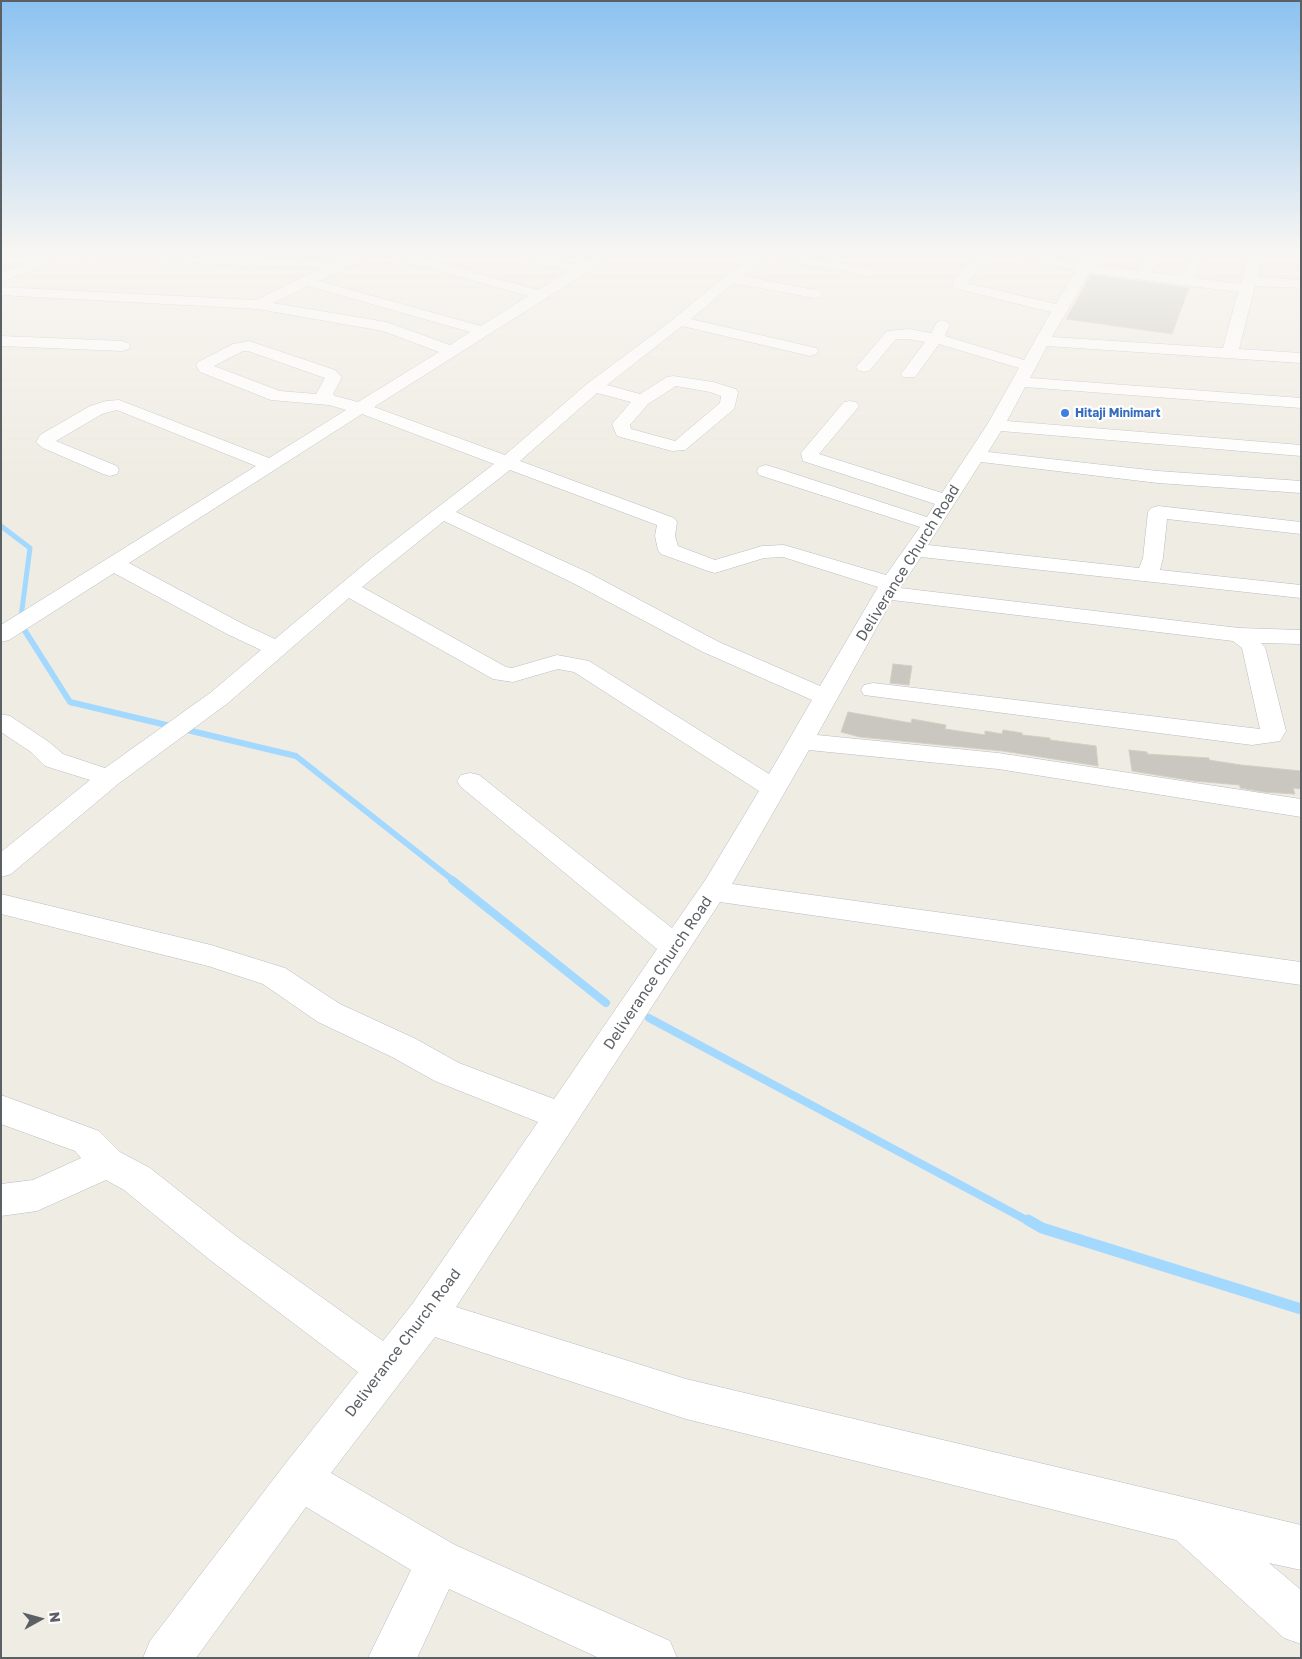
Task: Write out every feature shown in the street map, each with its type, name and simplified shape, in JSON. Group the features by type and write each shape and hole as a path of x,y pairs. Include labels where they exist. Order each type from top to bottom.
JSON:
{"street":[{"path":"393,329 451,351"},
{"path":"477,329 483,331"},
{"path":"1,867 109,778 219,698 347,588 507,463 594,387 668,329"},
{"path":"717,329 810,350"},
{"path":"909,374 936,339 941,329"},
{"name":"Deliverance Church Road","path":"168,1658 300,1479 427,1316 712,891 802,741 888,588 916,550 996,425 1050,329"},
{"path":"1230,352 1236,329"},
{"path":"1,635 483,331"},
{"path":"864,367 892,334 908,334 936,339 1030,363 1301,403"},
{"path":"1,341 122,346"},
{"path":"329,400 324,394 334,377 333,375 249,346 239,347 204,364 206,369 277,396 329,400 360,408 667,522 665,536 668,550 715,567 762,552 784,551 888,588 1239,636 1301,637"},
{"path":"1030,363 1230,352 1301,358"},
{"path":"594,387 642,400 673,381 713,387 730,394 728,405 679,446 672,446 623,432 621,424 642,400"},
{"path":"110,470 49,444 46,442 46,439 96,410 106,406 119,405 270,465"},
{"path":"850,406 810,453 810,456 940,513"},
{"path":"996,425 1301,451"},
{"path":"976,456 1158,477 1301,487"},
{"path":"766,471 940,513"},
{"path":"1148,575 1153,558 1158,512 1301,528"},
{"path":"442,513 579,577 711,647 826,698"},
{"path":"916,550 1301,592"},
{"path":"114,564 235,629 276,648"},
{"path":"347,588 501,674 513,675 557,662 581,666 774,789"},
{"path":"873,690 1252,737 1271,736 1273,730 1253,647 1248,641 1239,636"},
{"path":"1,721 40,747 54,760 109,778"},
{"path":"802,741 998,761 1301,808"},
{"path":"470,781 675,946"},
{"path":"712,891 1301,974"},
{"path":"1,904 211,956 274,976 329,1013 404,1048 447,1072 562,1117"},
{"path":"1,1109 87,1141 107,1163 137,1179 223,1248 386,1368"},
{"path":"1,1200 37,1194 107,1163"},
{"path":"427,1316 686,1399 1301,1548"},
{"path":"300,1479 439,1561 653,1658"},
{"path":"1189,1522 1301,1621"},
{"path":"392,1658 439,1561"}],"building":[{"path":"1140,329 1174,329 1172,334"},
{"path":"893,664 912,666 909,685 890,683"},
{"path":"848,712 911,723 912,719 946,725 945,729 985,735 985,731 1002,734 1003,730 1022,733 1022,735 1050,738 1050,740 1096,746 1098,766 1003,751 860,737 841,732"},
{"path":"1129,750 1147,752 1147,754 1209,758 1209,760 1241,765 1301,771 1301,789 1293,788 1295,794 1264,792 1240,788 1240,785 1194,781 1132,771"}],"waterway":[{"path":"1,526 30,548 21,617"},
{"path":"21,616 20,623 70,702 296,756 454,881"},
{"path":"452,880 606,1003"},
{"path":"649,1018 1030,1222"},
{"path":"1028,1220 1042,1228 1301,1309"}],"place":[{"name":"Hitaji Minimart","path":"1065,413"}]}
